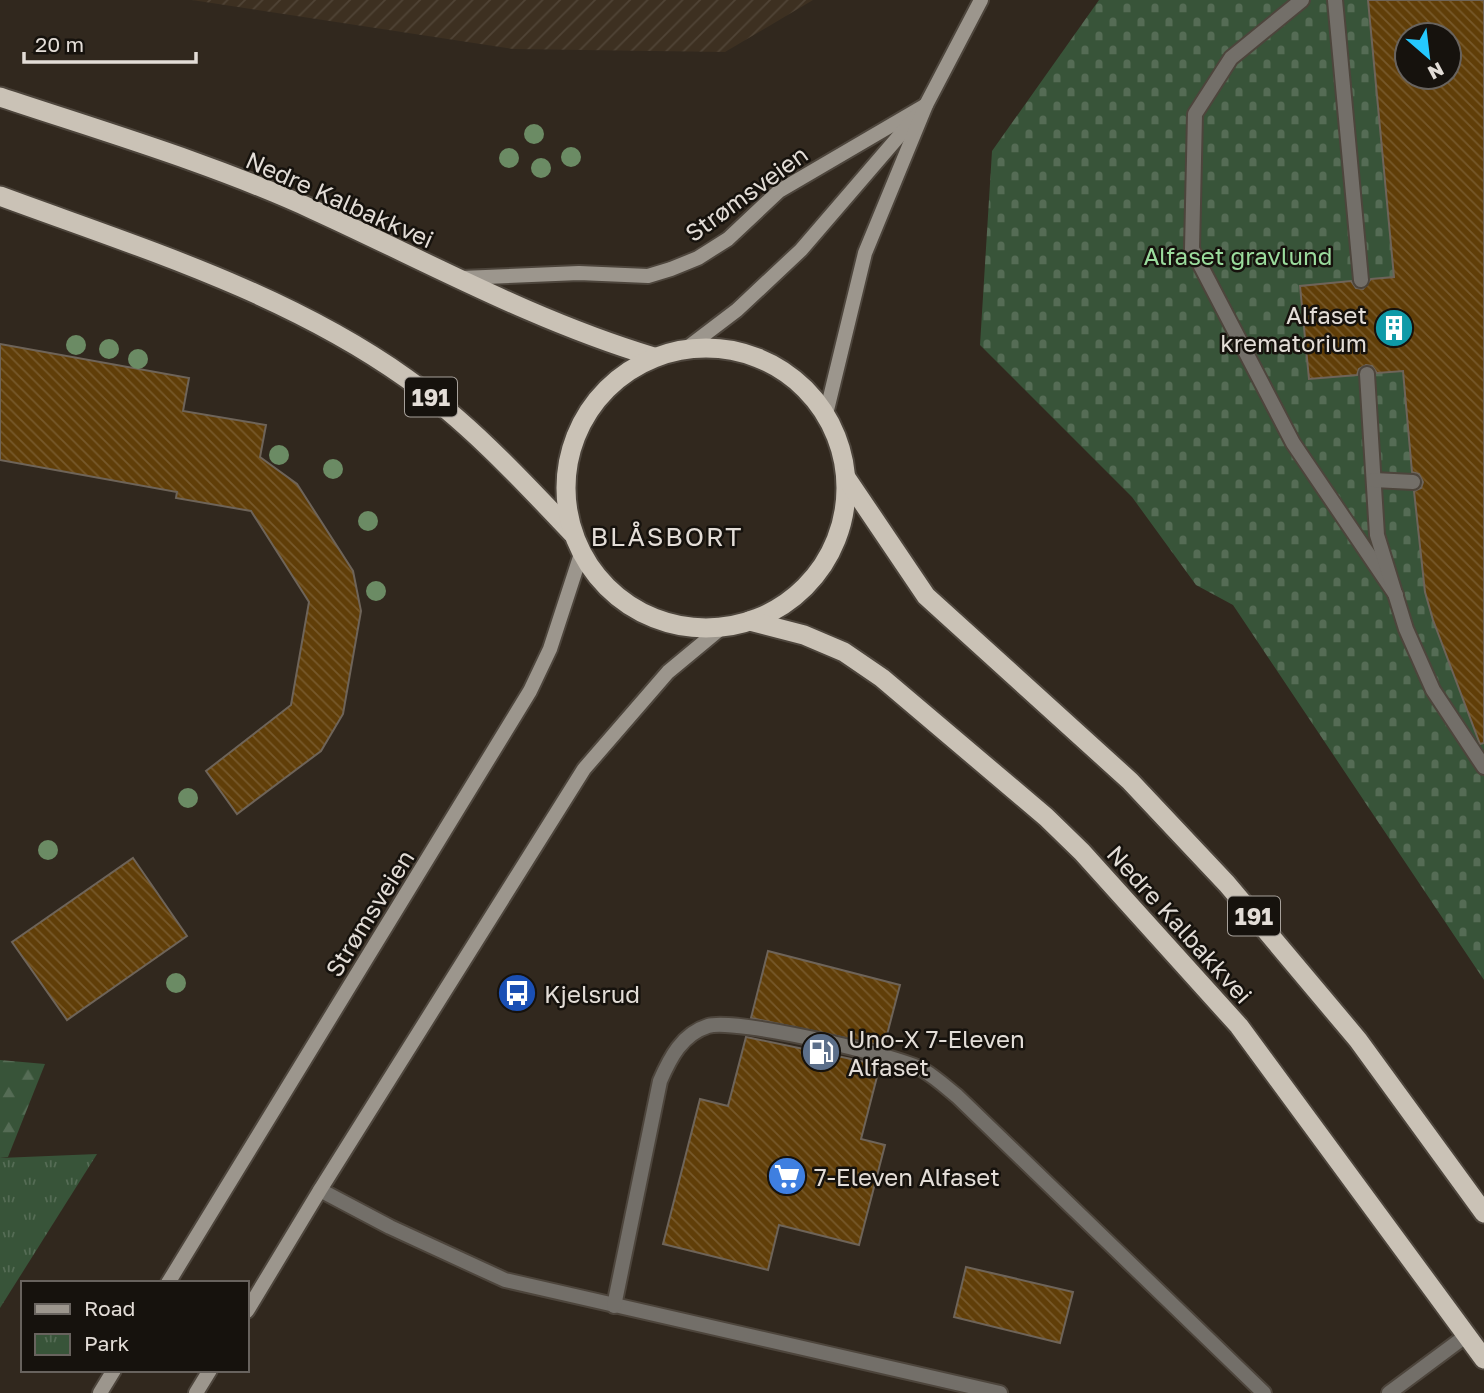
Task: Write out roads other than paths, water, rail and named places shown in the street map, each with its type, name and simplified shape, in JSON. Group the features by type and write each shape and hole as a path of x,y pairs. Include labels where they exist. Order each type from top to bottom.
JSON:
{"highway":[{"name":"Nedre Kalbakkvei","path":"0,97 202,165 313,209 455,278 587,337 654,357"},
{"name":"191","path":"0,196 183,264 263,298 350,342 405,377 457,417 572,533"},
{"path":"687,348 719,348 751,354 780,368 806,389 826,414 836,435 846,479 844,516 832,550 811,581 783,605 750,621 722,628 688,627 656,619 636,609 601,581 581,554 572,533 565,491 571,449 589,410 618,379 654,357 687,348"},
{"name":"191","path":"846,479 926,596 1130,781 1227,884 1358,1040 1484,1213"},
{"name":"Nedre Kalbakkvei","path":"750,621 804,635 834,648 883,678 985,763 1082,852 1239,1026 1484,1359"}],"main road":[{"path":"826,414 865,253 926,105 981,0"},
{"path":"687,348 737,310 801,250 926,105"},
{"name":"Strømsveien","path":"455,278 579,273 648,276 671,269 698,258 728,239 779,191 926,105"},
{"name":"Strømsveien","path":"169,1281 524,701 550,649 581,554"},
{"path":"248,1309 320,1189 584,769 668,672 722,628"},
{"path":"100,1393 113,1372"},
{"path":"196,1393 209,1372"}],"lane":[{"path":"1302,0 1231,58 1195,114 1192,250 1293,443 1396,595"},
{"path":"1335,0 1361,280"},
{"path":"1367,374 1377,535 1406,629 1433,690 1484,767"},
{"path":"1374,481 1413,482"},
{"path":"614,1306 665,1070 685,1039 708,1026 736,1024 894,1059 922,1069 957,1096 1264,1393"},
{"path":"320,1189 390,1227 505,1280 1000,1393"},
{"path":"1389,1393 1466,1335"}],"place":[{"name":"Alfaset krematorium","path":"1394,328"},
{"name":"Kjelsrud","path":"517,993"},
{"name":"Uno-X 7-Eleven Alfaset","path":"821,1052"},
{"name":"7-Eleven Alfaset","path":"787,1176"}],"district":[{"name":"BLÅSBORT","path":"667,536"}],"park label":[{"name":"Alfaset gravlund","path":"1238,255"}]}
